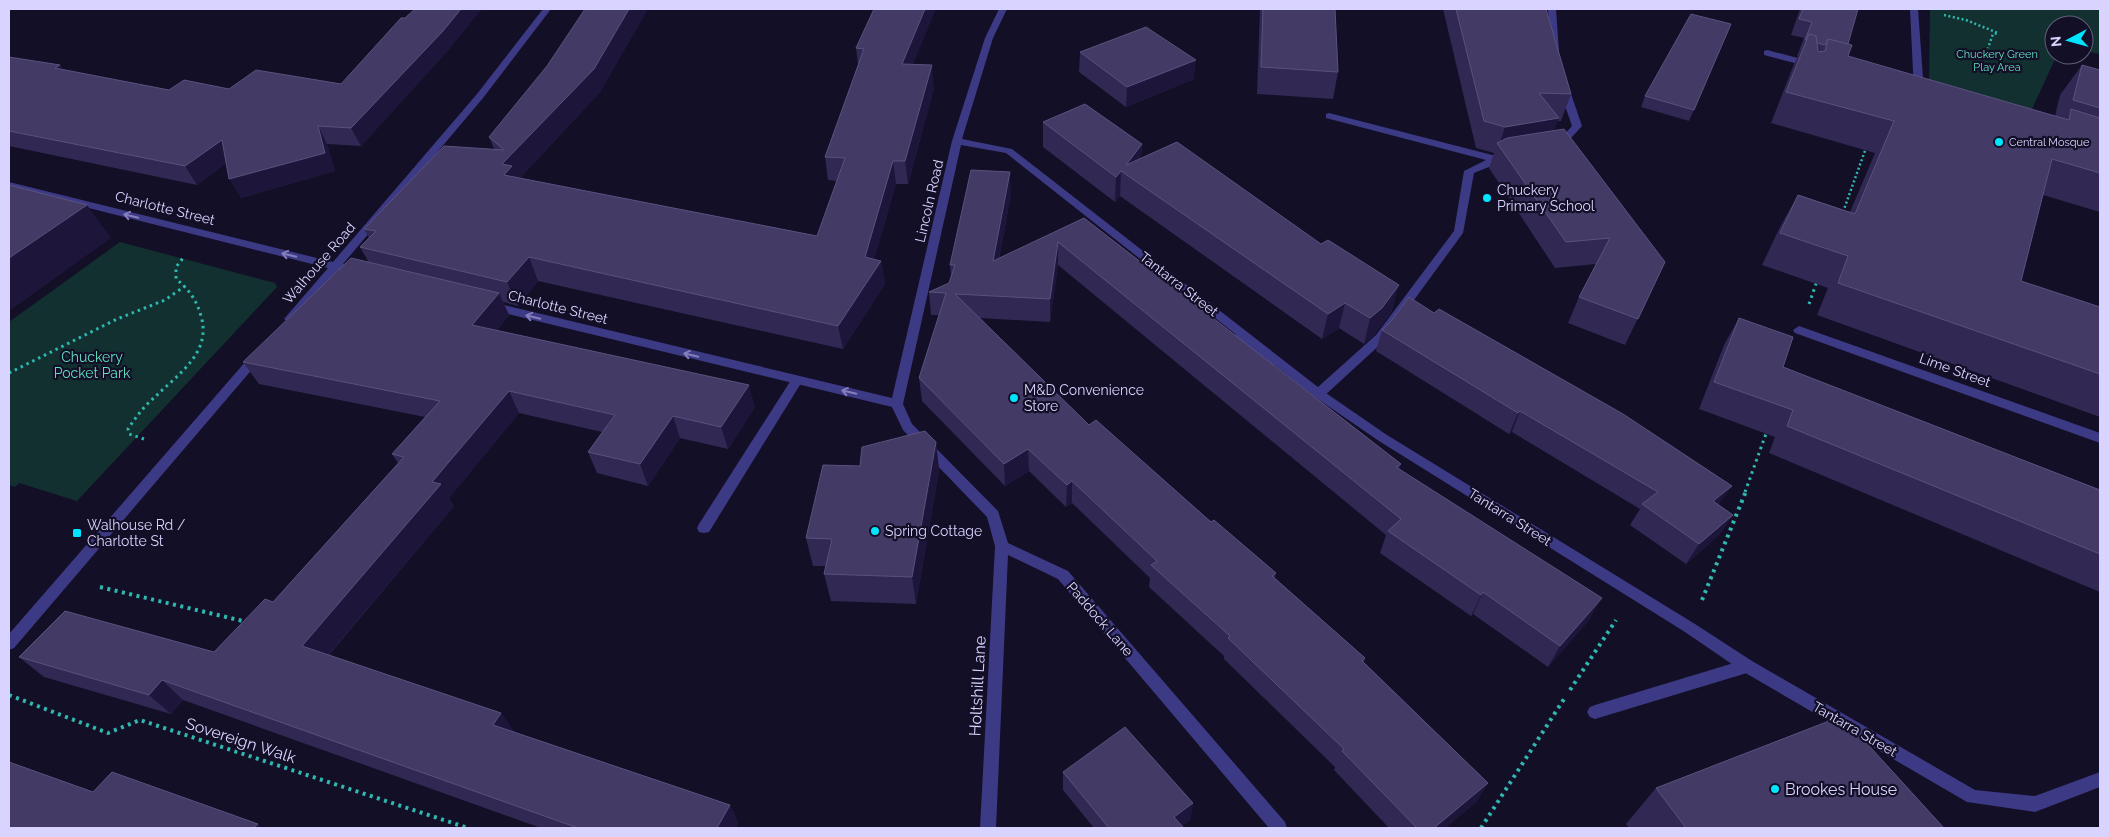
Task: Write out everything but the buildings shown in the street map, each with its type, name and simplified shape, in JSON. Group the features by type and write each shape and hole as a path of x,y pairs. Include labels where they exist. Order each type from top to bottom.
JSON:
{"street":[{"name":"Walhouse Road","path":"284,326 480,96 546,9"},
{"name":"Lincoln Road","path":"897,404 957,140 989,38 1003,9"},
{"path":"1548,150 1557,149 1577,126 1557,66 1552,9"},
{"path":"1914,9 1918,93"},
{"path":"1767,53 1810,67"},
{"path":"1329,116 1496,159"},
{"name":"Tantarra Street","path":"957,140 1009,151 1320,394 1383,438 1690,628 1747,666 1973,797 2035,804 2100,780"},
{"path":"1164,288 1320,394 1380,338 1459,231 1469,171 1496,159 1514,156"},
{"name":"Charlotte Street","path":"9,185 365,274"},
{"name":"Charlotte Street","path":"481,303 897,404"},
{"name":"Lime Street","path":"1799,330 2100,438"},
{"path":"9,644 264,348"},
{"path":"704,528 797,380"},
{"path":"897,404 907,427 992,514 1002,546"},
{"name":"Holtshill Lane","path":"988,828 1002,546"},
{"name":"Paddock Lane","path":"1002,546 1063,576 1280,828"},
{"path":"1595,712 1747,666"}],"path":[{"path":"1940,14 1966,20 1998,33 1993,34 1988,48"},
{"path":"179,446 137,438 130,434 128,429 148,403 179,377 195,359 201,342 204,324 196,301 185,286 176,279 174,270 177,263 213,236"},
{"path":"9,373 51,355 113,321 157,306 172,298 185,286"},
{"path":"65,578 247,622 254,617"},
{"path":"1481,828 1633,594"},
{"name":"Sovereign Walk","path":"9,695 108,733 140,720 468,828"}],"green space":[{"name":"Chuckery Green Play Area","path":"1930,9 2100,9 2100,54 2094,53 2094,15 2044,15 2044,65 2052,65 2026,122 1929,84"},
{"name":"Chuckery Pocket Park","path":"120,242 275,283 277,287 77,501 19,483 15,487 9,485 9,322"}],"place":[{"name":"Central Mosque","path":"1999,142"},
{"name":"Chuckery Primary School","path":"1487,198"},
{"name":"M&D Convenience Store","path":"1014,398"},
{"name":"Spring Cottage","path":"875,531"},
{"name":"Walhouse Rd / Charlotte St","path":"77,533"},
{"name":"Brookes House","path":"1775,789"}]}
